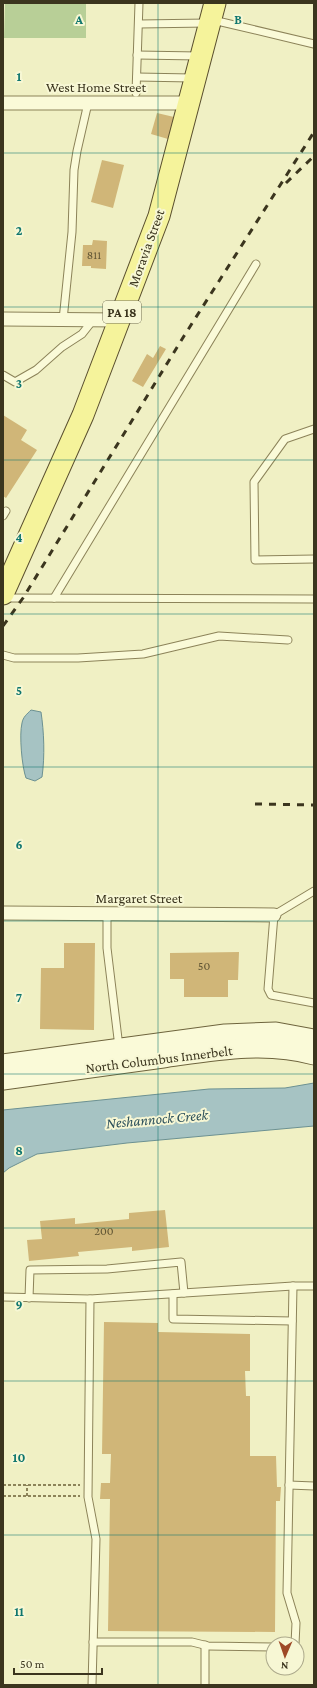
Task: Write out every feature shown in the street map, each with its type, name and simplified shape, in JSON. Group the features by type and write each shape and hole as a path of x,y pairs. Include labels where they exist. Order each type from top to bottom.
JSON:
{"main road":[{"name":"Moravia Street","path":"3,594 71,443 159,216 212,15"},
{"name":"North Columbus Innerbelt","path":"3,1080 242,1033 276,1032 314,1039"},
{"name":"North Columbus Innerbelt","path":"3,1064 243,1048 288,1049 314,1055"}],"street":[{"name":"West Home Street","path":"3,103 189,103"},
{"path":"3,319 119,320"},
{"name":"Margaret Street","path":"3,914 274,915"}],"lane":[{"path":"136,93 139,3"},
{"path":"139,24 212,15 314,44"},
{"path":"137,55 202,56"},
{"path":"137,77 196,78"},
{"path":"63,320 72,232 74,170 88,103"},
{"path":"54,598 256,264"},
{"path":"3,375 15,382 36,370 62,347 82,334 93,320"},
{"path":"314,429 285,439 254,482 255,560 314,559"},
{"path":"3,598 314,599"},
{"path":"3,655 12,658 78,658 143,654 219,636 288,640"},
{"path":"314,891 274,915 268,988 271,995 314,1003"},
{"path":"107,914 107,948 120,1056"},
{"path":"30,1298 30,1270 107,1269 181,1262 184,1293"},
{"path":"3,1297 90,1299 293,1286 314,1286"},
{"path":"293,1286 287,1593 296,1623 295,1636"},
{"path":"173,1294 173,1319 292,1321"},
{"path":"90,1299 88,1497 96,1539 92,1685"},
{"path":"289,1486 314,1486"},
{"path":"94,1642 192,1642 205,1645 265,1647"},
{"path":"205,1645 205,1685"}],"path":[{"path":"3,1485 88,1486"},
{"path":"27,1485 27,1496"},
{"path":"3,1496 88,1497"}],"green space":[{"path":"5,3 86,3 86,38 4,38"}],"water":[{"path":"31,710 41,712 43,736 44,761 42,777 35,781 26,778 21,751 21,728 25,716"},
{"name":"Neshannock Creek","path":"314,1083 314,1126 127,1143 37,1154 9,1168 3,1173 3,1110 209,1089 285,1088"}],"building":[{"path":"157,113 174,117 168,139 151,134"},
{"path":"102,160 124,165 113,208 91,202"},
{"path":"93,240 107,241 106,269 82,266 83,245 92,245"},
{"path":"160,346 166,349 143,387 132,381 147,354 153,358"},
{"path":"3,415 27,430 21,440 37,450 6,498 3,496"},
{"path":"64,943 95,943 94,1030 40,1029 41,968 64,968"},
{"path":"239,952 238,980 228,980 228,997 184,997 184,979 170,979 170,953"},
{"path":"165,1210 169,1247 132,1251 132,1247 78,1252 79,1256 29,1261 27,1240 42,1239 40,1221 75,1218 75,1224 129,1219 129,1213"},
{"path":"104,1322 158,1323 158,1332 250,1334 250,1371 245,1371 246,1396 250,1396 250,1456 276,1456 277,1487 281,1487 280,1501 276,1501 275,1632 108,1631 110,1499 100,1499 101,1483 110,1483 111,1454 102,1454"}],"railway":[{"path":"3,626 23,598 184,336 314,132"},
{"path":"286,183 314,156"},
{"path":"255,804 314,805"}]}
